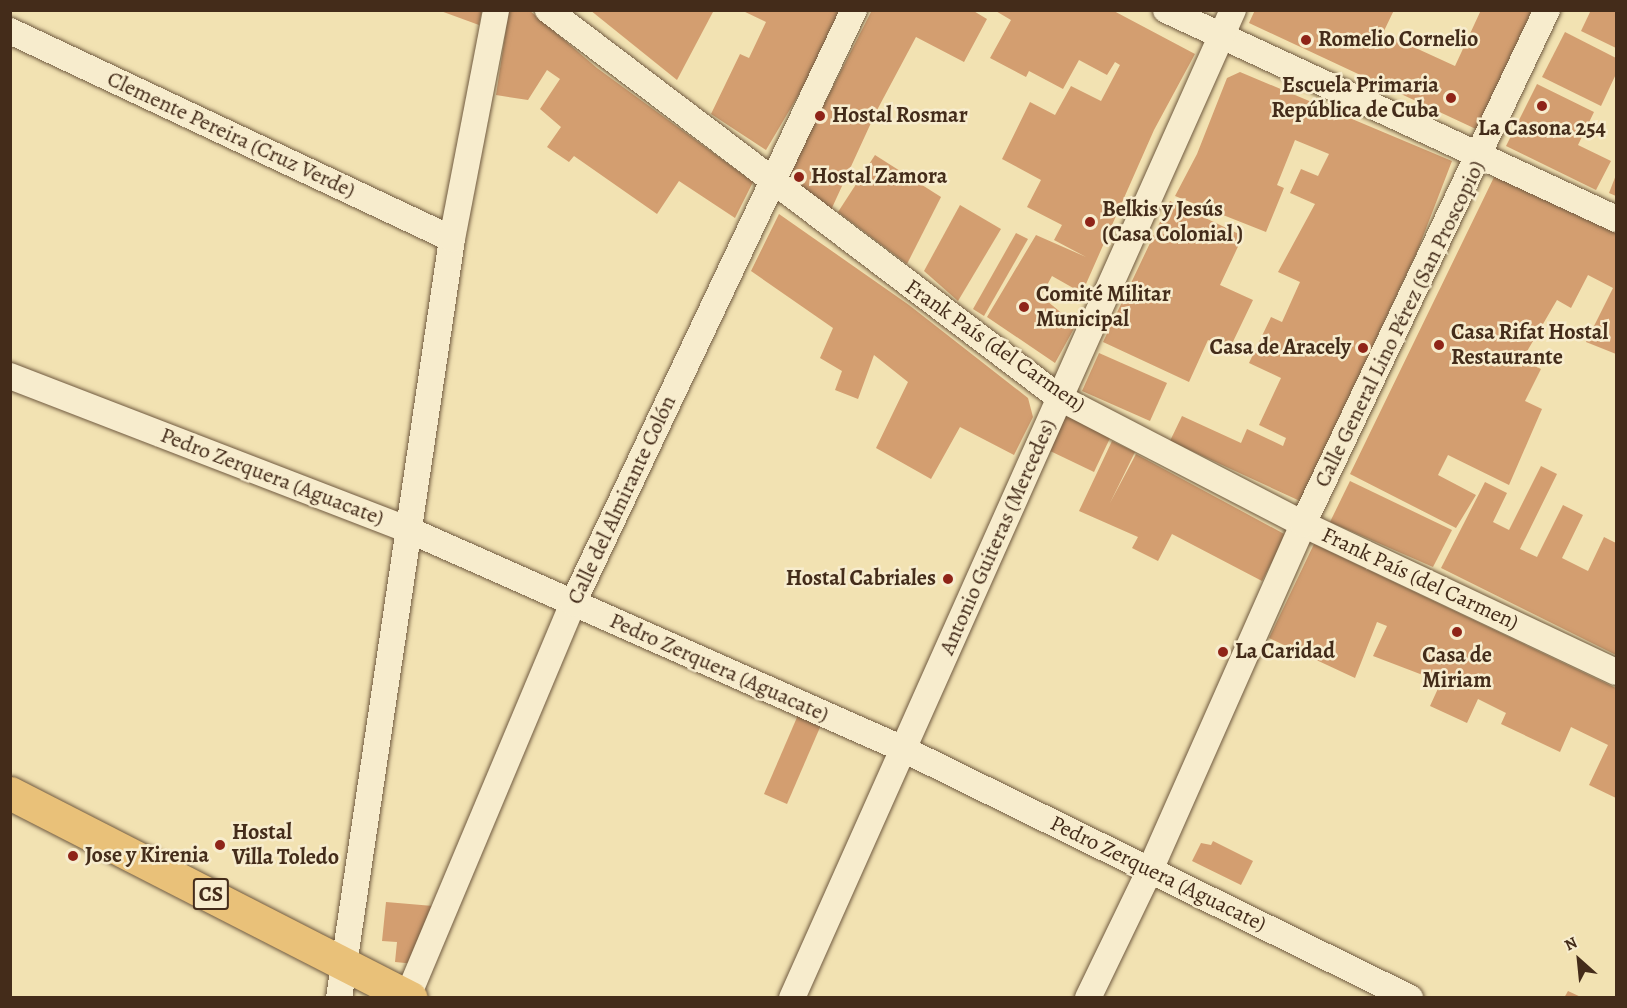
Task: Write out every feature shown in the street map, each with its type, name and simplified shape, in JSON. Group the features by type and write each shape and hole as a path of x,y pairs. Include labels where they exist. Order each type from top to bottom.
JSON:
{"main road":[{"name":"CS","path":"10,793 344,961 408,997"}],"street":[{"path":"339,998 452,239 496,10"},
{"name":"Frank País (del Carmen)","path":"548,10 772,183 1060,398 1303,524 1617,672"},
{"name":"Calle del Almirante Colón","path":"408,997 573,603 854,10"},
{"path":"1166,10 1221,38 1617,219"},
{"name":"Antonio Guiteras (Mercedes)","path":"792,998 1233,10"},
{"name":"Calle General Lino Pérez (San Proscopio)","path":"1088,998 1150,870 1303,524 1481,156 1547,10"},
{"name":"Clemente Pereira (Cruz Verde)","path":"10,31 452,239"},
{"name":"Pedro Zerquera (Aguacate)","path":"10,376 409,530 903,749 1410,998"}],"building":[{"path":"438,10 482,10 479,25"},
{"path":"509,10 529,10 597,68 753,182 735,218 679,181 657,214 574,156 569,162 547,147 561,127 540,109 560,79 547,70 528,100 496,95"},
{"path":"590,10 714,10 677,80"},
{"path":"741,10 840,10 805,84 766,150 711,114 740,54 749,58 766,22"},
{"path":"872,10 972,10 987,19 964,62 916,37 876,112 831,210 786,179"},
{"path":"994,10 1112,10 1195,54 1154,130 1082,293 1052,276 1041,296 1076,325 1055,363 987,317 1036,235 1086,257 1054,240 1062,225 1027,207 1041,180 1002,159 1030,102 1055,115 1071,86 1101,101 1120,65 1115,62 1107,75 1079,60 1063,89 1029,71 1026,77 990,58 1011,20"},
{"name":"Escuela Primaria República de Cuba","path":"1255,10 1394,10 1383,33 1455,66 1481,10 1532,10 1478,130 1249,23"},
{"path":"1591,10 1616,10 1616,48 1581,31"},
{"path":"1565,32 1616,58 1616,74 1601,106 1542,77"},
{"path":"1240,72 1452,161 1417,252 1300,501 1170,441 1182,416 1241,443 1247,429 1283,446 1286,438 1259,425 1281,378 1249,363 1271,317 1282,322 1300,282 1278,272 1315,204 1290,193 1301,169 1318,176 1329,154 1295,140 1277,185 1284,188 1266,232 1175,196 1197,154 1227,78"},
{"path":"1537,84 1594,112 1578,145 1611,161 1596,190 1506,146"},
{"path":"875,155 941,197 907,264 838,212"},
{"path":"1497,171 1616,230 1616,354 1586,342 1613,288 1588,275 1571,308 1557,300 1522,360 1541,369 1525,401 1542,409 1509,485 1448,455 1438,475 1476,495 1456,528 1350,474"},
{"path":"1616,175 1616,196 1609,193"},
{"path":"1170,201 1243,236 1220,285 1253,300 1229,350 1208,340 1189,382 1103,342"},
{"path":"960,205 1001,229 958,301 924,271"},
{"path":"779,214 909,305 1028,398 1033,417 1014,455 960,427 931,479 876,448 908,382 874,355 858,399 835,390 842,371 820,358 833,328 751,271"},
{"path":"1016,233 1028,239 984,316 973,309"},
{"path":"1099,353 1167,383 1150,421 1082,391"},
{"path":"1062,414 1111,436 1094,472 1046,449"},
{"path":"1112,441 1135,452 1110,503 1136,454 1286,535 1262,581 1172,534 1158,561 1132,548 1138,537 1079,511"},
{"path":"1541,466 1557,474 1520,549 1537,557 1563,505 1583,515 1562,558 1588,571 1604,537 1616,543 1616,655 1441,568 1485,482 1507,493 1493,522 1509,530"},
{"path":"1350,481 1452,530 1433,567 1330,522"},
{"path":"1314,544 1616,688 1616,798 1589,785 1608,745 1571,727 1560,752 1501,724 1506,713 1478,699 1467,723 1430,706 1441,682 1373,656 1387,626 1377,622 1355,678 1269,638"},
{"path":"798,715 821,725 787,804 764,794"},
{"path":"1213,841 1253,861 1241,885 1192,861 1201,843 1211,845"},
{"path":"386,902 433,906 415,964 395,962 397,942 382,941"},
{"path":"1568,991 1583,998 1564,998"}],"place":[{"name":"Romelio Cornelio","path":"1306,40"},
{"name":"Escuela Primaria República de Cuba","path":"1451,98"},
{"name":"La Casona 254","path":"1542,106"},
{"name":"Hostal Rosmar","path":"820,116"},
{"name":"Hostal Zamora","path":"799,177"},
{"name":"Belkis y Jesús (Casa Colonial )","path":"1090,222"},
{"name":"Comité Militar Municipal","path":"1024,307"},
{"name":"Casa Rifat Hostal Restaurante","path":"1439,345"},
{"name":"Casa de Aracely","path":"1363,348"},
{"name":"Hostal Cabriales","path":"948,579"},
{"name":"Casa de Miriam","path":"1457,632"},
{"name":"La Caridad","path":"1223,652"},
{"name":"Hostal Villa Toledo","path":"220,845"},
{"name":"Jose y Kirenia","path":"73,856"}]}
